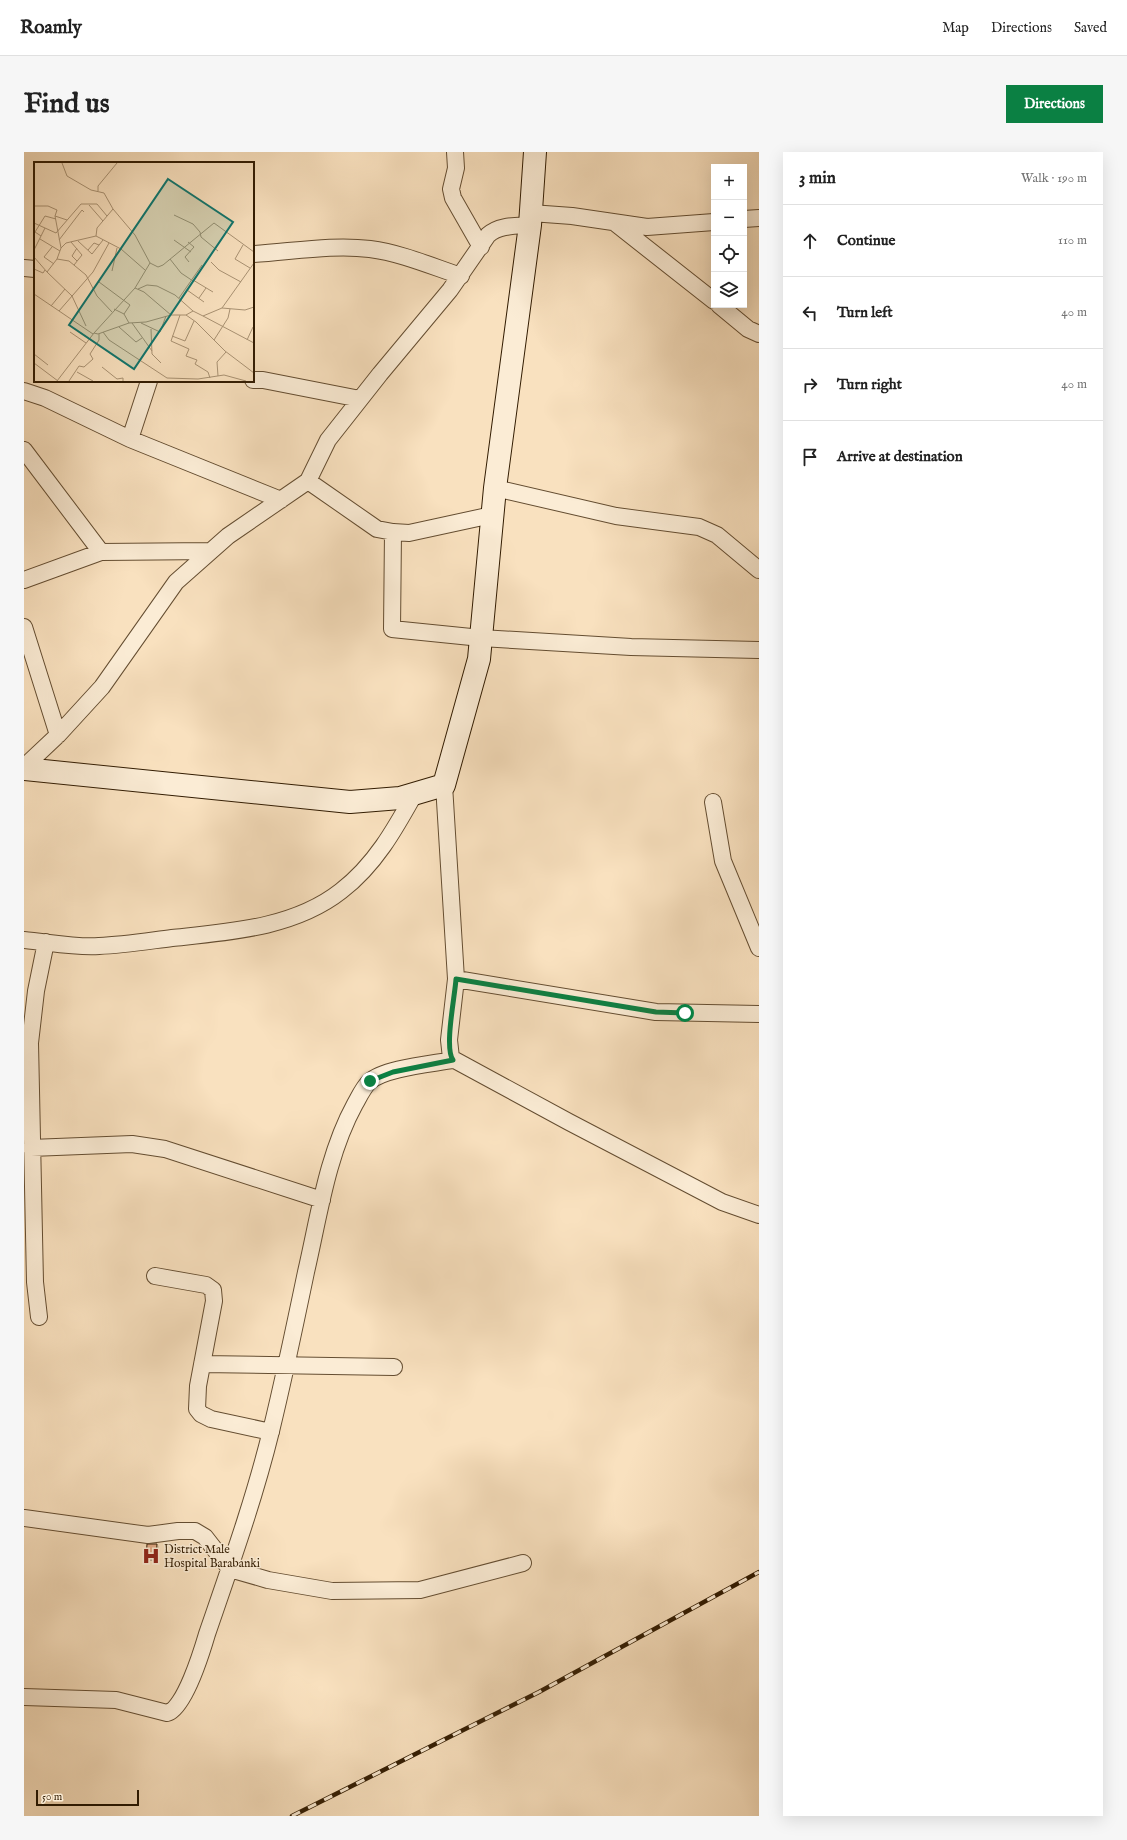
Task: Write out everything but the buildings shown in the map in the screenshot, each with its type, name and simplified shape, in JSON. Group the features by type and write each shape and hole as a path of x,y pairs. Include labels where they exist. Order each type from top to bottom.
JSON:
{"street":[{"path":"455,152 456,168 452,189 453,198 481,247"},
{"path":"535,152 530,219 492,515 479,659 444,785 456,979 449,1040 450,1055 453,1060 722,1202 759,1215"},
{"path":"24,768 58,735 102,686 176,582 228,536 308,481 328,440 461,276 492,232 530,219 572,216 647,227 711,222"},
{"path":"747,219 759,218"},
{"path":"613,222 711,299"},
{"path":"254,254 333,248 369,249 394,254 461,276"},
{"path":"24,268 34,269"},
{"path":"723,308 748,329 759,334"},
{"path":"254,380 263,380 360,399"},
{"path":"130,439 149,382"},
{"path":"24,391 45,398 130,439 281,500"},
{"path":"24,450 101,552"},
{"path":"308,481 377,529 393,532 409,533 492,515"},
{"path":"495,488 616,516 699,527 717,535 759,570"},
{"path":"393,532 392,629 481,638 632,647 758,650"},
{"path":"24,580 101,552 211,551"},
{"path":"24,628 58,735"},
{"path":"24,768 350,802 400,798 444,785"},
{"path":"24,940 98,947 233,932 287,919 316,907 341,892 360,875 380,853 396,829 416,793"},
{"path":"713,802 723,861 759,948"},
{"path":"39,1317 35,1282 29,1155 27,1043 46,942"},
{"path":"456,979 656,1012 759,1014"},
{"path":"24,1697 116,1700 163,1713 172,1712 176,1708 193,1677 250,1507 271,1432 322,1200 337,1144 348,1116 367,1084 374,1078 393,1072 453,1060"},
{"path":"29,1155 132,1144 165,1149 322,1200"},
{"path":"155,1276 206,1285 213,1290 214,1301 196,1400 197,1409 201,1414 211,1419 271,1432"},
{"path":"202,1364 394,1367"},
{"path":"24,1518 148,1535 195,1531 205,1537 230,1569 268,1580 332,1591 420,1590 523,1563"}],"railway":[{"path":"292,1816 539,1692 759,1572"}],"place":[{"name":"District Male Hospital Barabanki","path":"151,1556"}],"route":[{"path":"370,1081 383,1074 453,1060 449,1050 449,1040 456,979 656,1012 685,1013"}]}
